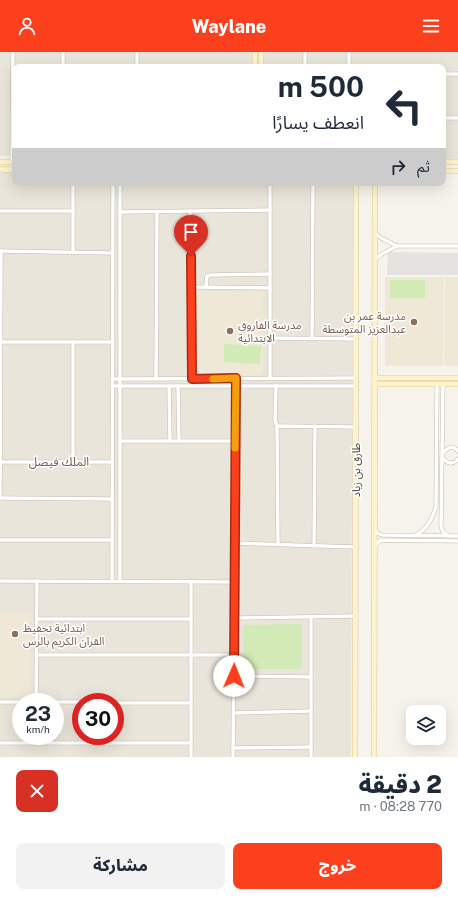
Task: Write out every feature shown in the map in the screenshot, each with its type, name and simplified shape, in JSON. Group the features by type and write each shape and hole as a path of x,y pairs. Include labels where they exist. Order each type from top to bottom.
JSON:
{"street":[{"path":"12,52 12,64"},
{"path":"63,52 63,64"},
{"path":"137,52 137,64"},
{"path":"255,52 255,64"},
{"path":"261,52 261,64"},
{"path":"305,52 305,64"},
{"path":"349,52 350,64"},
{"path":"446,74 458,74"},
{"path":"446,118 458,118"},
{"path":"0,162 12,162"},
{"path":"446,162 458,162"},
{"path":"0,169 12,170"},
{"path":"446,170 458,170"},
{"path":"73,252 74,186"},
{"path":"112,186 112,581"},
{"path":"120,186 120,581"},
{"path":"270,186 270,378"},
{"path":"312,338 313,186"},
{"name":"طارق بن زياد","path":"355,757 356,186"},
{"name":"طارق بن زياد","path":"374,757 375,186"},
{"path":"120,212 270,210"},
{"path":"0,211 73,211"},
{"path":"190,211 192,379"},
{"path":"156,379 157,212"},
{"path":"375,233 381,238 397,246 458,246"},
{"path":"375,260 382,254 397,246"},
{"path":"111,499 0,498 0,356 1,251 112,254"},
{"path":"206,287 207,276 211,275 270,274"},
{"path":"191,287 270,288"},
{"path":"270,338 356,339"},
{"path":"1,342 112,342"},
{"path":"73,342 73,462"},
{"path":"233,757 236,378"},
{"path":"112,379 356,378"},
{"path":"375,378 458,378"},
{"path":"375,384 458,384"},
{"path":"414,536 423,531 427,526 436,507 436,462 440,384"},
{"path":"440,384 443,455 441,526 443,532 449,536"},
{"path":"112,386 356,386"},
{"path":"169,386 170,441"},
{"path":"178,386 179,441"},
{"path":"276,386 275,420 277,426 278,544"},
{"path":"277,426 356,427"},
{"path":"314,546 315,426"},
{"path":"120,441 235,441"},
{"path":"437,447 448,463 458,463"},
{"path":"436,462 450,447 458,447"},
{"path":"450,447 456,448 458,451"},
{"path":"453,463 458,459"},
{"path":"0,462 112,462"},
{"path":"375,528 377,533 382,535 458,536"},
{"path":"0,540 112,540"},
{"path":"375,549 377,543 381,540 458,541"},
{"path":"234,543 355,547"},
{"path":"0,581 234,582"},
{"path":"35,693 37,581"},
{"path":"191,582 191,757"},
{"path":"234,618 355,616"},
{"path":"310,757 312,617"},
{"path":"37,619 191,619"},
{"path":"36,655 234,655"},
{"path":"234,676 311,677"},
{"path":"0,702 12,702"},
{"path":"124,703 191,703"},
{"path":"234,713 311,711"},
{"path":"0,743 191,743"},
{"path":"233,748 311,747"}],"shaded area":[{"path":"0,52 458,52 458,159 446,160 446,64 12,64 12,155 0,156"},
{"path":"0,172 12,172 12,186 353,186 351,757 0,757"},
{"path":"388,252 458,253 458,275 387,275"},
{"name":"مدرسة عمر بن عبدالعزيز المتوسطة","path":"385,277 444,277 443,366 385,366"},
{"path":"445,277 458,277 458,366 444,366"},
{"name":"مدرسة الفاروق الابتدائية","path":"198,291 263,292 263,372 261,375 200,375 197,370"},
{"path":"0,613 30,613 30,693 12,693 12,697 0,697"}],"green space":[{"path":"390,280 425,280 425,298 390,298"},
{"path":"224,344 261,346 260,364 224,362"},
{"path":"302,624 302,669 244,669 243,625"}],"slow traffic":[{"path":"213,379 236,378 235,448"}],"place":[{"name":"مدرسة عمر بن عبدالعزيز المتوسطة","path":"414,322"},
{"name":"مدرسة الفاروق الابتدائية","path":"230,331"},
{"name":"ابتدائية تحفيظ القرآن الكريم بالرس","path":"15,634"}],"district":[{"name":"الملك فيصل","path":"59,462"}],"route":[{"path":"191,256 192,379 236,378 234,676"}]}
